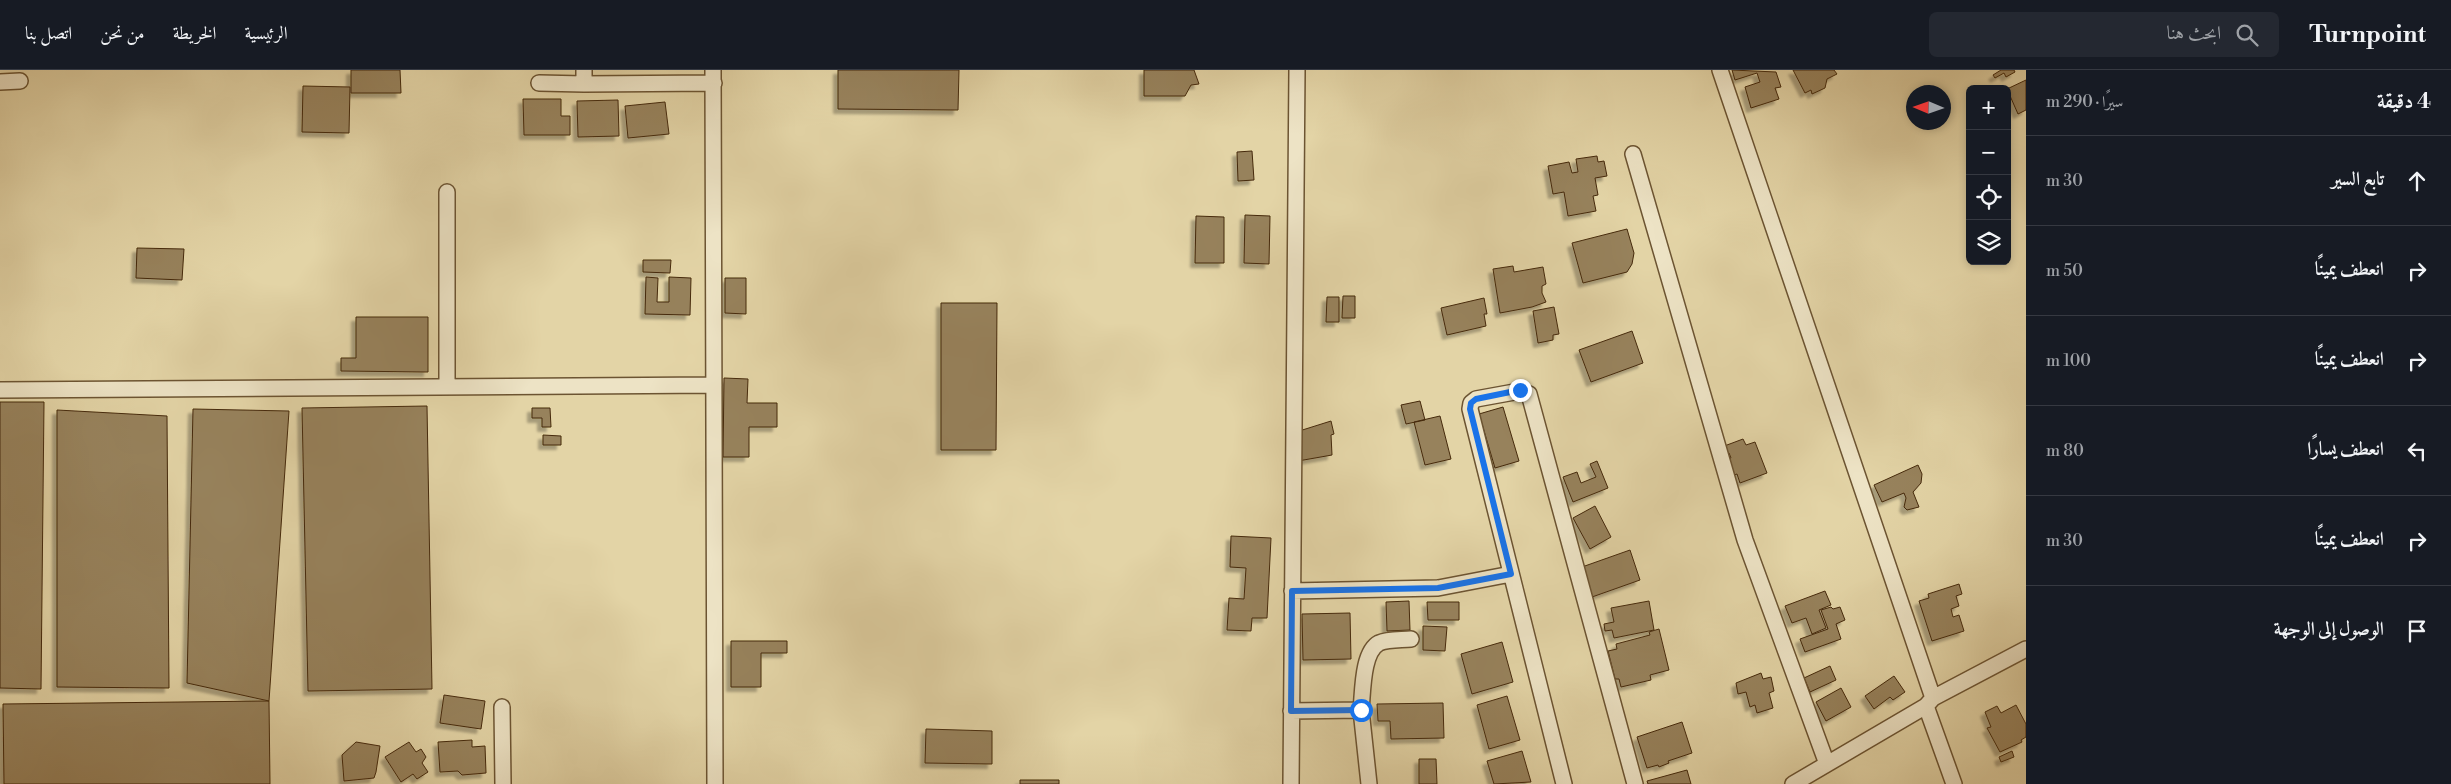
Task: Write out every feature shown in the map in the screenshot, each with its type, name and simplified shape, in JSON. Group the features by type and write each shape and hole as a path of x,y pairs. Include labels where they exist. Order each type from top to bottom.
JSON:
{"street":[{"path":"1291,784 1297,70"},
{"path":"1720,70 1930,702 1954,784"},
{"path":"539,83 584,77 713,76 714,784"},
{"path":"0,82 20,81"},
{"path":"1633,154 1745,540 1827,764"},
{"path":"447,192 447,387"},
{"path":"0,390 714,385"},
{"path":"1564,784 1470,409 1471,403 1476,399 1520,390 1529,394 1636,784"},
{"path":"1292,591 1438,588 1511,574"},
{"path":"1369,784 1361,710 1365,668 1370,650 1380,643 1411,639"},
{"path":"1793,784 1930,702 2025,654"},
{"path":"502,707 503,784"},
{"path":"1291,711 1361,710"}],"building":[{"path":"351,70 400,70 401,93 351,93"},
{"path":"838,70 959,70 958,110 838,109"},
{"path":"1144,70 1194,70 1199,84 1191,85 1185,96 1144,96"},
{"path":"1732,70 1776,72 1781,87 1775,88 1779,99 1751,108 1745,87 1760,82 1757,73 1735,80"},
{"path":"1793,70 1834,70 1837,74 1827,79 1825,88 1812,94 1811,90 1805,93"},
{"path":"2001,70 2014,70 2015,72 2006,77 2004,73 1995,78 1993,75"},
{"path":"2026,80 2026,110 2018,114 2011,98 2011,87"},
{"path":"303,86 350,87 349,133 302,132"},
{"path":"523,99 561,99 561,116 570,116 570,135 524,135"},
{"path":"618,100 619,136 578,137 577,101"},
{"path":"665,102 669,134 628,138 625,106"},
{"path":"1252,151 1254,180 1238,181 1237,152"},
{"path":"1597,156 1598,162 1604,161 1607,176 1595,178 1598,195 1593,196 1596,211 1568,216 1564,192 1553,194 1548,166 1569,162 1572,173 1578,172 1576,159"},
{"path":"1245,215 1270,216 1269,264 1244,263"},
{"path":"1196,216 1224,217 1224,263 1195,263"},
{"path":"1627,229 1634,253 1632,264 1627,272 1583,283 1572,243"},
{"path":"137,248 184,249 182,280 136,278"},
{"path":"643,260 671,260 670,273 643,272"},
{"path":"1513,266 1514,272 1543,267 1546,284 1542,286 1542,293 1546,302 1532,307 1500,313 1493,269"},
{"path":"646,277 658,278 657,302 669,302 669,277 691,278 690,315 645,314"},
{"path":"725,278 746,278 746,314 725,313"},
{"path":"1343,296 1355,296 1355,318 1342,318"},
{"path":"1327,297 1339,297 1339,322 1326,322"},
{"path":"1484,298 1487,314 1484,314 1486,326 1447,335 1441,308"},
{"path":"941,303 997,303 996,450 941,450"},
{"path":"1554,307 1559,334 1553,335 1553,340 1538,343 1533,311"},
{"path":"356,317 428,317 428,372 341,371 341,358 356,358"},
{"path":"1632,331 1643,363 1591,382 1579,350"},
{"path":"724,378 748,379 747,403 777,403 777,427 749,427 749,457 723,457"},
{"path":"1420,401 1425,420 1406,424 1401,405"},
{"path":"0,402 44,402 41,689 0,688"},
{"path":"427,406 432,689 308,691 302,408"},
{"path":"1503,407 1519,461 1495,468 1479,414"},
{"path":"532,408 550,408 551,427 542,427 542,418 532,418"},
{"path":"193,409 289,411 269,701 187,683"},
{"path":"57,410 167,416 169,688 57,687"},
{"path":"1440,416 1451,459 1425,465 1414,422"},
{"path":"1331,421 1334,434 1331,435 1332,455 1298,461 1296,432"},
{"path":"543,435 561,436 561,445 543,445"},
{"path":"1743,439 1746,445 1755,442 1767,473 1740,483 1737,474 1731,476 1725,460 1731,458 1729,453 1722,456 1719,448"},
{"path":"1597,461 1608,488 1573,502 1563,477 1577,472 1581,483 1596,477 1590,464"},
{"path":"1918,465 1922,474 1921,483 1913,492 1919,507 1907,510 1904,507 1906,498 1904,493 1882,502 1874,485"},
{"path":"1595,506 1611,537 1590,549 1573,518"},
{"path":"1231,536 1271,538 1267,618 1252,618 1251,631 1227,630 1229,598 1244,599 1246,568 1230,567"},
{"path":"1630,550 1640,580 1592,597 1582,567"},
{"path":"1959,584 1962,594 1956,596 1959,606 1951,609 1953,617 1959,615 1964,631 1932,641 1919,601 1929,598 1928,594"},
{"path":"1825,591 1831,605 1819,610 1826,628 1812,634 1806,618 1792,623 1785,606"},
{"path":"1409,601 1410,630 1387,631 1386,602"},
{"path":"1649,601 1654,630 1614,638 1612,630 1605,631 1604,624 1614,622 1611,608"},
{"path":"1427,602 1459,602 1459,620 1428,620"},
{"path":"1831,607 1833,609 1840,607 1845,620 1836,624 1841,639 1805,652 1800,639 1828,629 1821,610"},
{"path":"1350,613 1351,659 1303,660 1302,614"},
{"path":"1423,626 1447,627 1445,651 1423,650"},
{"path":"1659,629 1669,670 1650,675 1651,680 1621,687 1619,679 1615,679 1608,651 1617,649 1616,644 1650,635 1649,632"},
{"path":"731,641 787,641 787,653 761,653 761,687 731,687"},
{"path":"1502,642 1513,682 1472,694 1461,654"},
{"path":"1830,666 1836,680 1810,692 1804,678"},
{"path":"1761,673 1763,679 1771,677 1774,691 1769,693 1773,708 1757,713 1755,705 1750,707 1746,692 1738,694 1736,683"},
{"path":"1894,676 1905,692 1893,700 1890,697 1874,709 1865,696"},
{"path":"1841,688 1851,707 1826,721 1816,702"},
{"path":"444,695 485,701 481,729 440,723"},
{"path":"1507,696 1520,740 1489,749 1477,705"},
{"path":"269,701 270,784 4,784 3,704"},
{"path":"1443,703 1444,738 1391,739 1390,721 1378,721 1377,704"},
{"path":"2016,705 2026,724 2026,737 2021,740 2022,742 2000,752 1987,728 1991,727 1985,712 1997,706 2001,713"},
{"path":"1682,722 1692,753 1668,761 1669,763 1659,767 1658,765 1647,768 1637,737"},
{"path":"926,729 992,731 992,764 925,763"},
{"path":"472,740 472,747 485,746 486,773 462,775 458,771 440,772 438,742"},
{"path":"356,742 380,746 376,772 374,778 344,781 342,755"},
{"path":"409,742 416,752 421,749 426,757 422,763 428,772 417,779 413,774 401,782 385,757"},
{"path":"1522,751 1531,782 1494,784 1487,761"},
{"path":"2012,751 2014,757 2001,762 1999,757"},
{"path":"1419,759 1436,759 1437,784 1419,784"},
{"path":"1687,770 1691,784 1648,784 1647,781"},
{"path":"1020,780 1059,780 1059,784 1020,784"}],"route":[{"path":"1361,710 1291,711 1292,591 1438,588 1511,574 1470,409 1471,403 1476,399 1520,390"}]}
